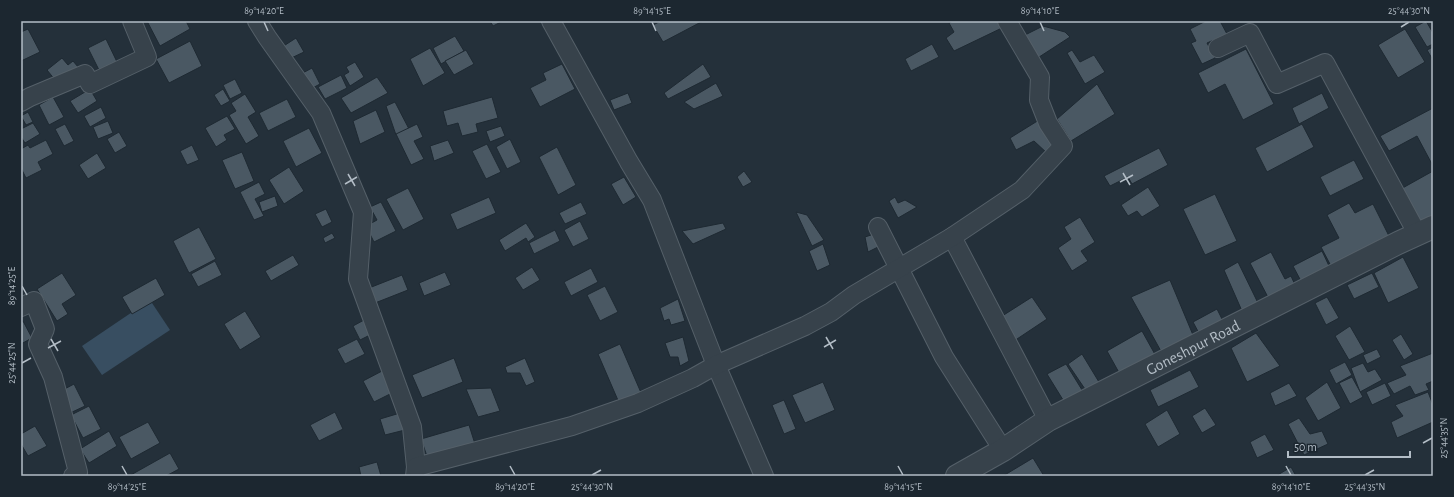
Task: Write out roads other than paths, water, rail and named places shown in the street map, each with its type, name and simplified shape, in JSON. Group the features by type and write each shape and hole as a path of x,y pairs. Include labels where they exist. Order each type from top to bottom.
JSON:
{"street":[{"path":"21,102 85,74 90,84 147,57 132,21"},
{"path":"257,21 321,113 363,212 358,279 412,427 415,472 572,426 638,403 693,378 716,365 805,326 831,312 854,295 899,267 952,237 1022,190 1063,146 1048,123 1039,100 1040,77 1014,35 1008,21"},
{"path":"551,21 629,162 652,200 716,365 764,476"},
{"path":"1218,48 1250,33 1277,84 1325,63 1426,231"},
{"path":"878,227 944,357 1003,450"},
{"name":"Goneshpur Road","path":"957,476 1003,450 1048,420 1398,243 1426,231"},
{"path":"952,237 1048,420"},
{"path":"21,307 34,301 46,329 38,344 55,384 78,472 73,476"}],"water":[{"path":"150,300 170,330 102,375 82,346"}]}
